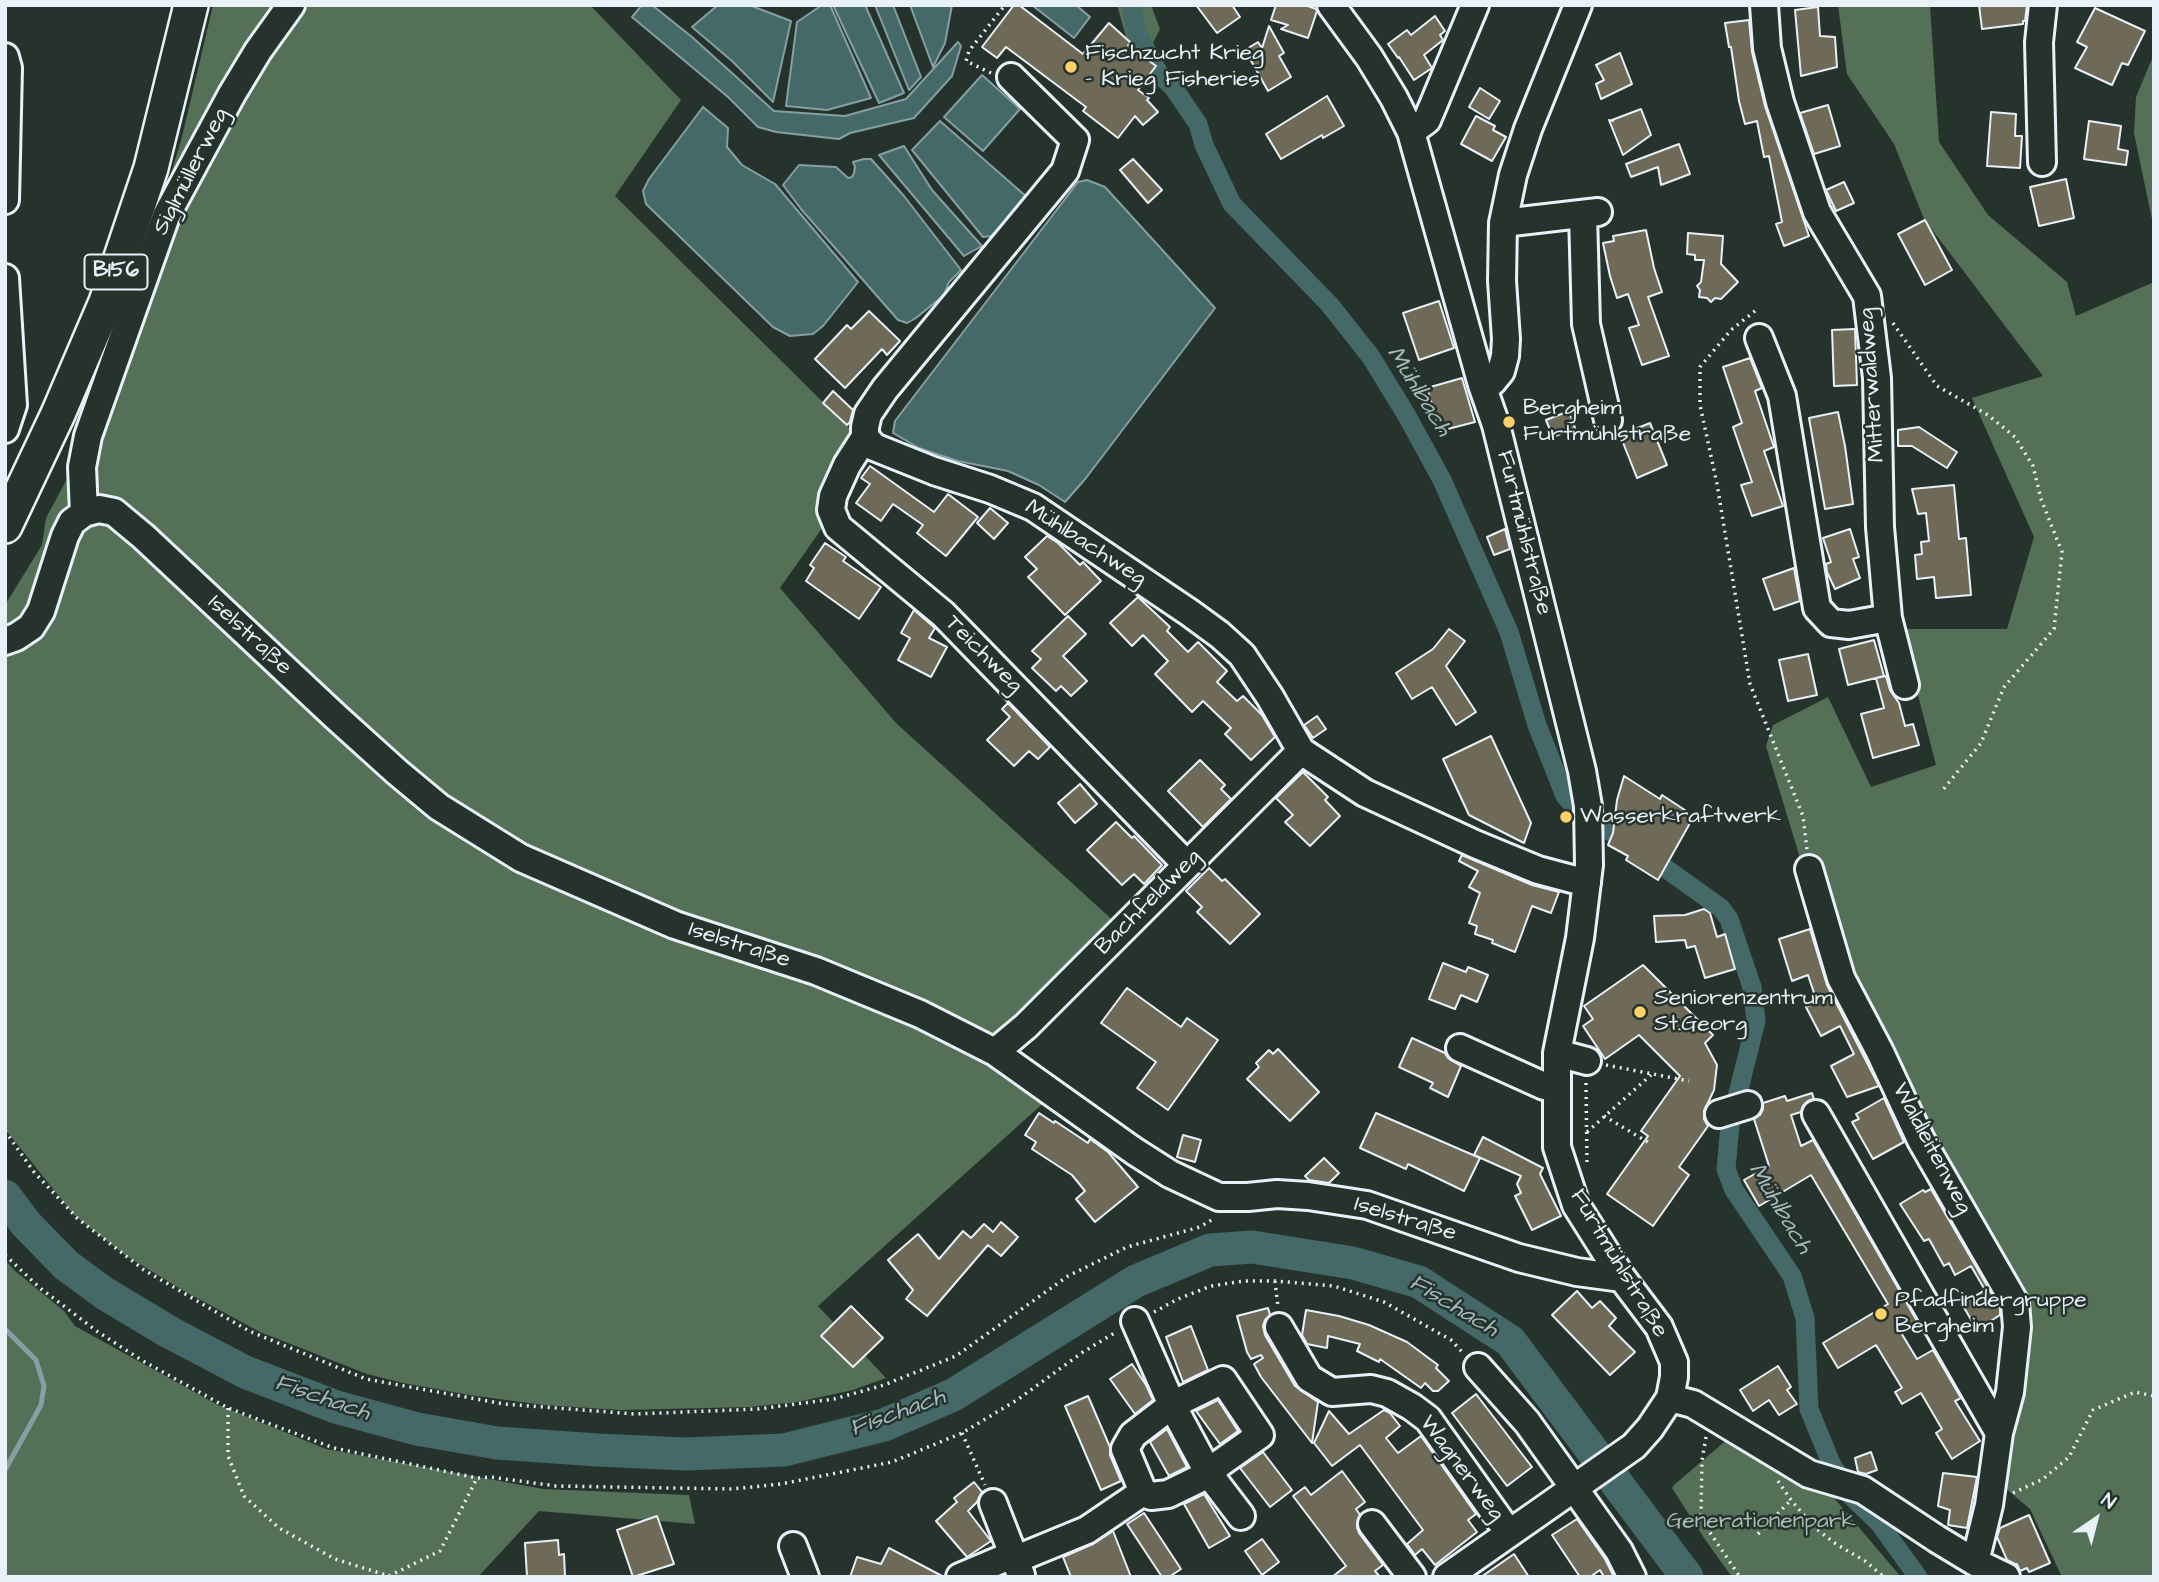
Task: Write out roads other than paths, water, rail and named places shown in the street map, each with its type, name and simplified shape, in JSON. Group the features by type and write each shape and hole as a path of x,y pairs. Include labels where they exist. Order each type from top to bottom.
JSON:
{"main road":[{"name":"B156","path":"5,526 54,425 106,302 151,168 191,5"}],"street":[{"name":"Siglmüllerweg","path":"84,513 82,467 88,436 166,216 245,72 291,5"},
{"name":"Furtmühlstraße","path":"1331,5 1376,68 1411,132 1482,385 1496,425 1570,723 1588,806 1590,837 1580,938 1557,1053 1557,1147 1576,1205 1622,1278 1659,1327 1674,1362 1670,1398"},
{"path":"1411,132 1427,120 1475,5"},
{"path":"1482,385 1492,382 1501,371 1505,356 1503,223 1513,175 1528,129 1578,5"},
{"name":"Mitterwaldweg","path":"1763,5 1767,48 1780,102 1817,212 1867,296 1877,379 1880,527 1888,618 1905,685"},
{"path":"2042,5 2039,42 2042,162"},
{"path":"5,57 8,68 5,200"},
{"path":"865,437 864,426 868,414 884,389 1065,171 1075,140 1011,77"},
{"path":"1503,223 1591,213 1586,324 1608,420"},
{"path":"5,278 8,376 13,405 5,429"},
{"path":"1759,338 1782,396 1816,608 1831,623 1849,625 1888,618"},
{"name":"Mühlbachweg","path":"865,437 874,447 1033,507 1191,613 1242,655 1301,751 1365,793 1538,870 1587,883"},
{"name":"Teichweg","path":"865,437 847,465 833,496 831,510 838,527 943,614 1187,865"},
{"name":"Iselstraße","path":"84,513 99,509 114,512 397,772 439,807 521,858 675,925 816,971 888,1000 995,1052 1104,1131 1170,1174 1219,1197 1248,1198 1277,1194 1367,1205 1519,1258 1577,1272 1622,1278"},
{"path":"5,641 31,627 47,594 65,536 72,522 84,513"},
{"name":"Bachfeldweg","path":"995,1052 1026,1026 1301,751"},
{"name":"Waldleitenweg","path":"1810,869 1841,978 1880,1052 1921,1140 2015,1303 2017,1327 2010,1392 1999,1433 1989,1505 1975,1562"},
{"path":"1460,1048 1544,1086 1557,1088"},
{"path":"1557,1053 1587,1061"},
{"path":"1719,1114 1748,1105"},
{"path":"1816,1114 1999,1433"},
{"path":"1135,1321 1172,1405 1209,1474 1241,1516"},
{"name":"Wagnerweg","path":"1279,1327 1309,1378 1332,1392 1371,1389 1387,1393 1428,1419 1509,1533"},
{"path":"1478,1367 1527,1422 1619,1551 1632,1577"},
{"path":"1223,1380 1261,1435 1209,1474 1168,1494 1151,1496 1143,1492 1125,1449 1133,1435 1172,1405 1223,1380"},
{"path":"1447,1577 1627,1451 1650,1428 1670,1398 1693,1404 1809,1474 1863,1490 1937,1539 2006,1577"},
{"path":"960,1577 1016,1564 1087,1530 1143,1492"},
{"path":"993,1503 1016,1564"},
{"path":"1372,1524 1412,1577"},
{"path":"793,1546 804,1577"}],"water":[{"path":"642,5 652,5 692,37 774,111 845,116 906,99 958,42 961,46 952,76 914,118 850,133 839,139 776,132 758,127 728,97 632,17"},
{"path":"718,5 749,5 791,21 773,102 732,61 692,27"},
{"path":"822,5 830,5 871,98 827,110 786,106 797,22"},
{"path":"833,5 865,5 904,93 879,103"},
{"path":"875,5 893,5 921,77 909,90"},
{"path":"910,5 952,5 945,43 933,67"},
{"path":"1032,5 1076,5 1090,17 1074,38"},
{"path":"982,75 1020,109 983,151 944,117"},
{"path":"703,107 728,128 727,147 742,165 775,184 858,282 823,326 813,334 790,336 773,327 646,204 643,191 649,179"},
{"path":"940,121 1028,198 991,236 983,237 912,150"},
{"path":"904,146 932,190 982,246 964,256 879,155"},
{"path":"871,159 904,196 961,270 949,282 944,295 907,323 898,320 783,185 799,165 836,167 848,178 854,173 853,162"},
{"path":"1087,180 1105,187 1215,308 1065,502 1039,485 1008,471 958,461 919,448 893,433 895,421 1078,182"}],"waterway":[{"name":"Mühlbach","path":"1131,5 1137,33 1160,75 1173,87 1198,124 1204,145 1232,204 1330,305 1371,357 1407,416 1442,480 1509,632 1537,725 1565,796 1577,809 1613,833"},
{"name":"Mühlbach","path":"1665,868 1721,908 1729,919 1752,987 1756,1021 1730,1125 1726,1169 1734,1190 1792,1276 1805,1318 1809,1409 1831,1463 1849,1494 1879,1523 1918,1577"},
{"name":"Fischach","path":"5,1196 26,1224 66,1265 104,1293 169,1332 245,1372 336,1407 417,1429 497,1443 598,1450 685,1454 784,1450 884,1425 953,1395 1136,1281 1210,1250 1252,1247 1353,1263 1419,1282 1510,1341 1687,1577"},
{"path":"5,1329 36,1360 44,1386 41,1405 5,1470"}],"place":[{"name":"Fischzucht Krieg - Krieg Fisheries","path":"1071,67"},
{"name":"Bergheim Furtmühlstraße","path":"1509,422"},
{"name":"Wasserkraftwerk","path":"1566,817"},
{"name":"Seniorenzentrum St.Georg","path":"1640,1012"},
{"name":"Pfadfindergruppe Bergheim","path":"1881,1314"}],"park label":[{"name":"Generationenpark","path":"1761,1522"}]}
